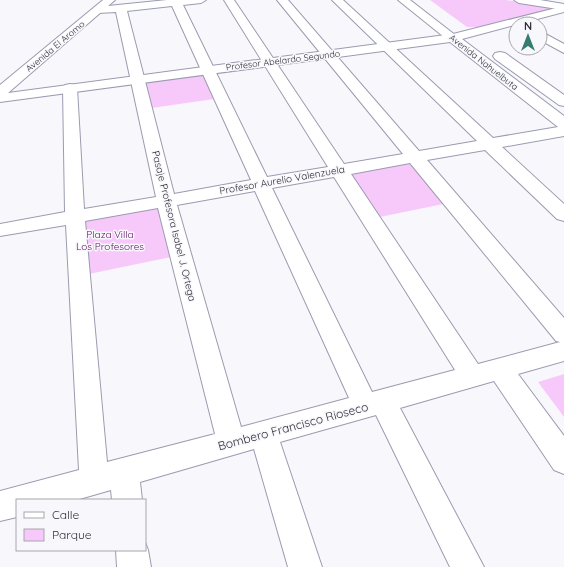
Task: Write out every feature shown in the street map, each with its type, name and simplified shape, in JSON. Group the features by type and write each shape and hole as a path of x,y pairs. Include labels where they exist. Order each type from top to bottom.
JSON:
{"street":[{"path":"116,4 201,0"},
{"path":"229,0 472,376"},
{"path":"282,0 564,334"},
{"path":"337,0 564,215"},
{"name":"Avenida Nahuelbuta","path":"403,0 486,46 564,102"},
{"path":"519,0 533,1 563,9"},
{"path":"176,1 261,184 374,404 467,567"},
{"name":"Avenida El Aromo","path":"0,92 98,10 116,4"},
{"name":"Pasaje Profesora Isabel J. Ortega","path":"116,4 138,79 166,201 231,443"},
{"name":"Profesor Abelardo Segundo","path":"542,16 563,9"},
{"name":"Profesor Abelardo Segundo","path":"0,98 386,46 508,25"},
{"name":"Avenida Nahuelbuta","path":"461,33 564,124"},
{"path":"548,40 564,49"},
{"path":"70,88 75,217 94,480"},
{"name":"Profesor Aurelio Valenzuela","path":"0,230 564,131"},
{"name":"Bombero Francisco Rioseco","path":"27,499 94,480 125,486 231,443 564,351"},
{"path":"500,369 564,460"},
{"path":"263,434 305,567"},
{"path":"0,506 16,502"},
{"path":"132,551 134,567"}],"green space":[{"path":"430,0 506,0 555,8 524,16 508,16 508,20 481,27 467,27"},
{"path":"207,70 221,98 145,109 138,79"},
{"path":"415,157 453,202 370,219 339,170"},
{"name":"Plaza Villa Los Profesores","path":"166,201 181,255 79,276 75,217"},
{"path":"564,374 564,417 538,382"}]}
